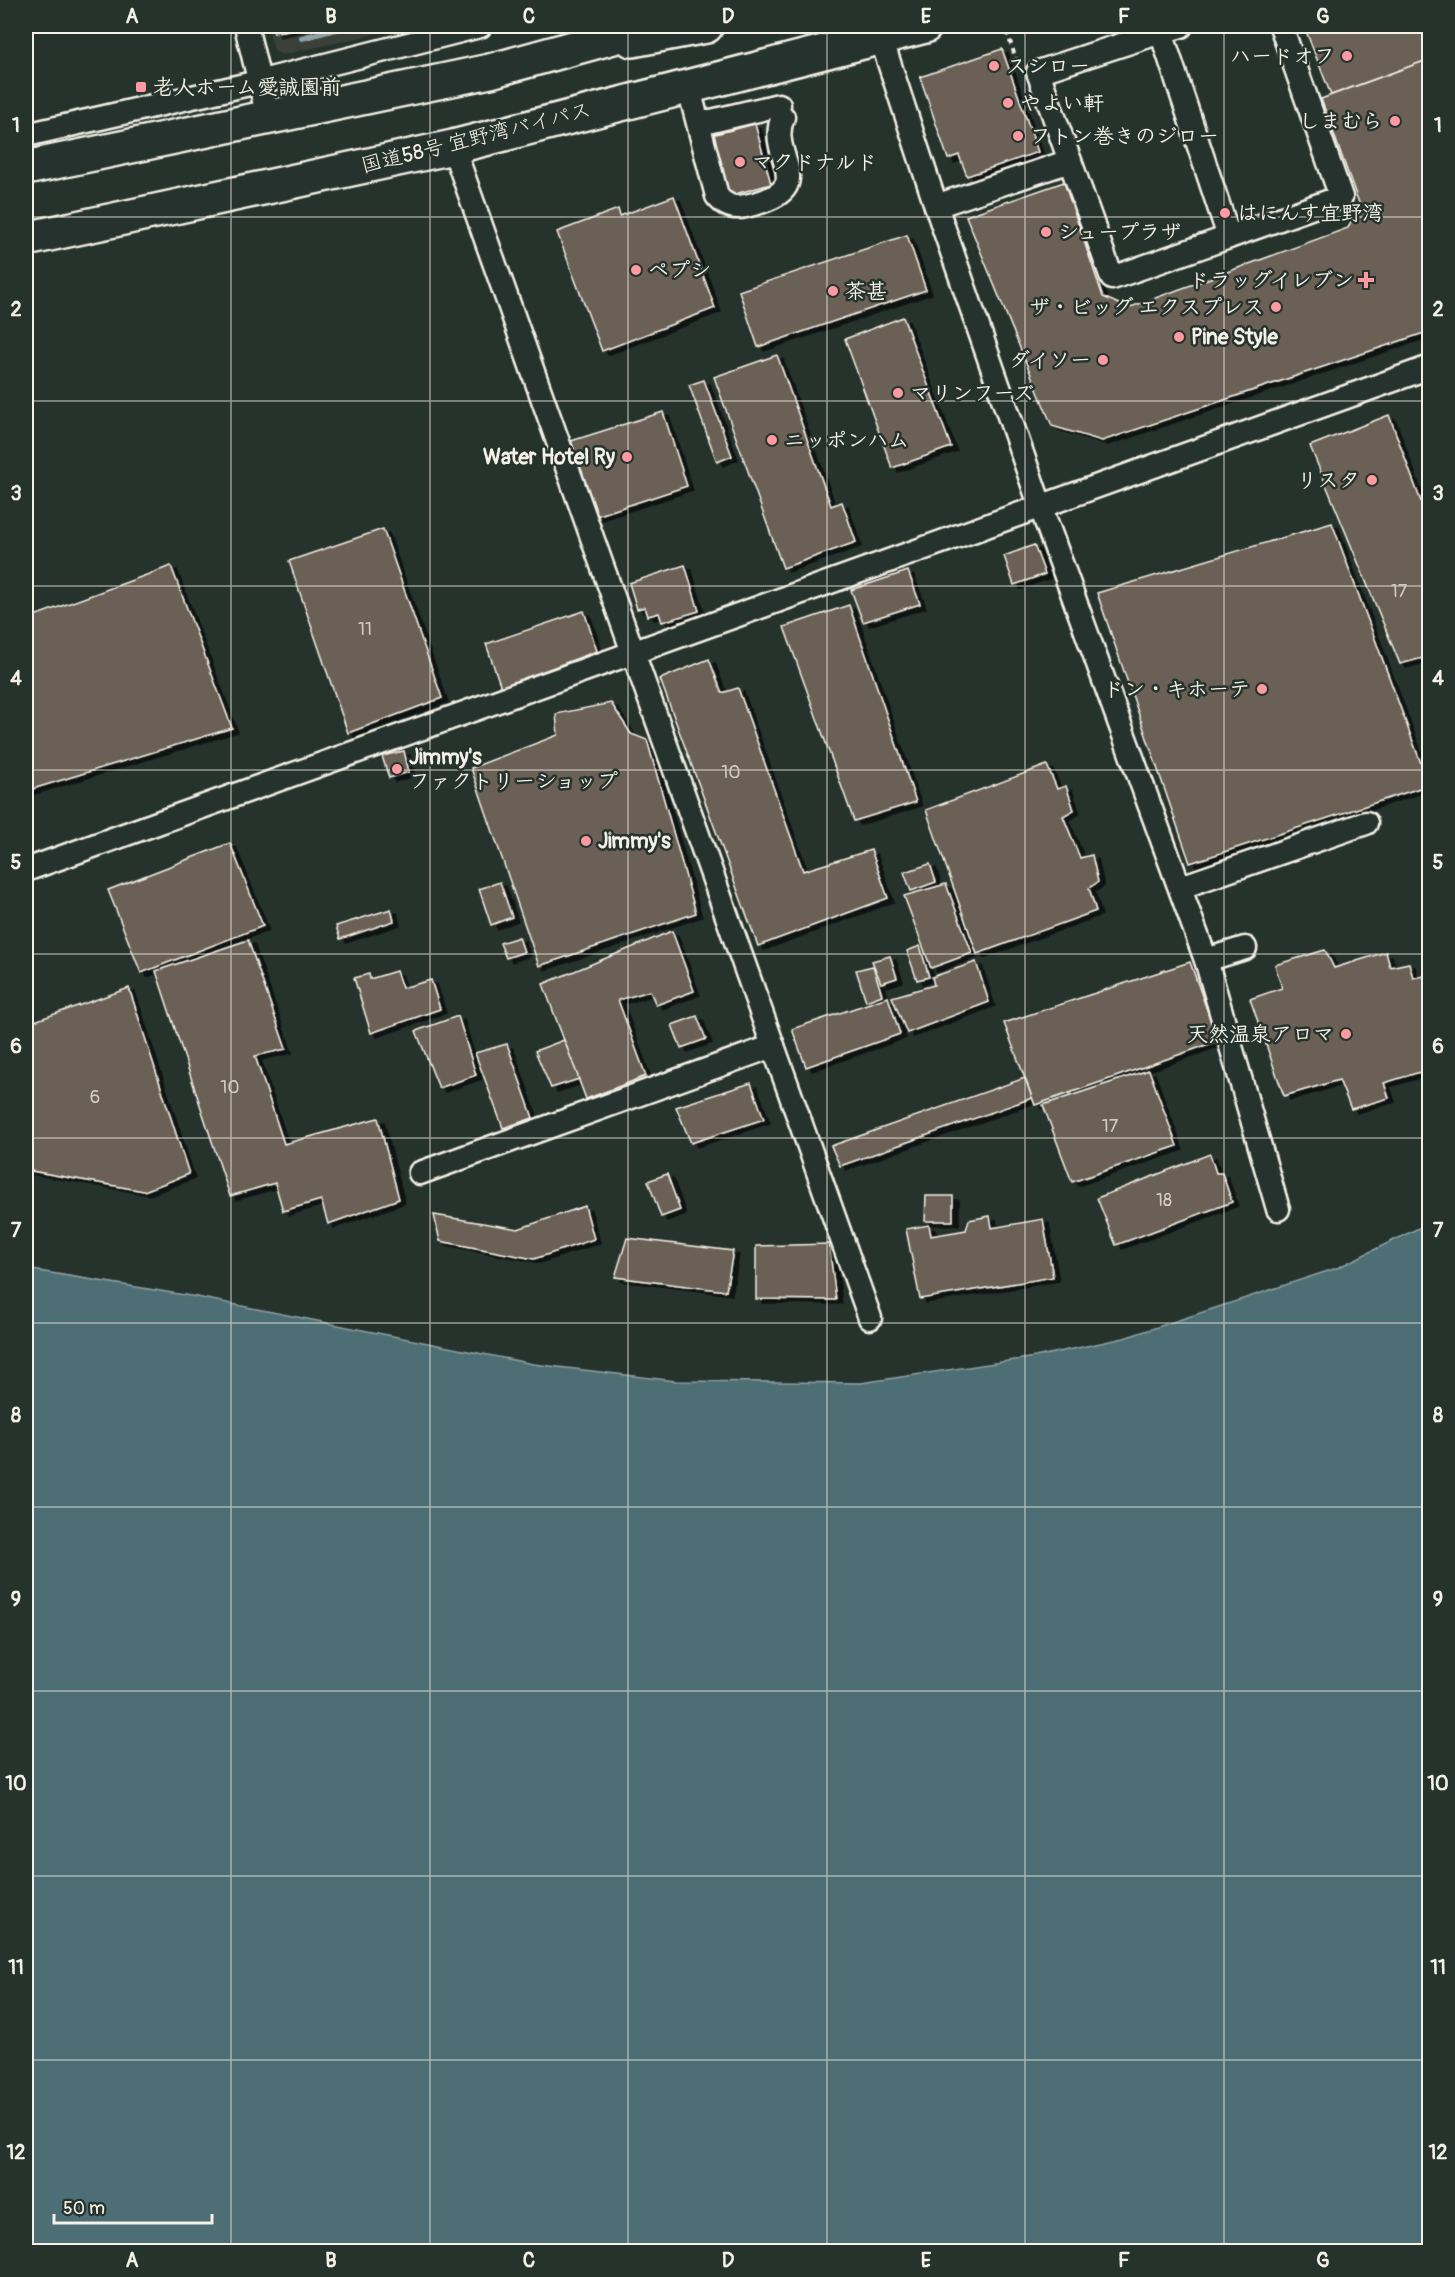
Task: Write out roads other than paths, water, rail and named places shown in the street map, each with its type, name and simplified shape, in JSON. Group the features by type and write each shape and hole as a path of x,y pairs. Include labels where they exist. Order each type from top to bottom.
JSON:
{"highway":[{"path":"490,71 653,26"},
{"path":"26,168 490,71 591,47 706,26"},
{"name":"国道58号 宜野湾バイパス","path":"26,239 453,147 688,85 871,29 925,26"}],"street":[{"path":"246,26 268,117"},
{"path":"26,135 258,82 480,26"},
{"path":"1229,237 1167,28 1038,72 1112,278 1229,237 1341,197 1281,26"},
{"path":"871,29 936,206 1040,505 1181,887 1206,960 1278,1209"},
{"path":"688,85 717,196 731,207 741,207 773,198 786,186 787,165 777,129 781,111 699,124"},
{"path":"453,147 870,1317"},
{"path":"936,206 1070,161"},
{"path":"26,870 1430,367"},
{"path":"1181,887 1366,823"},
{"path":"1206,960 1245,948"},
{"path":"420,1173 773,1046"}],"water":[{"path":"1429,1223 1429,2251 26,2251 26,1269 197,1297 533,1364 676,1381 861,1383 1035,1357 1124,1338 1337,1268"}],"waterway":[{"path":"302,38 347,26"}],"place":[{"name":"ハードオフ","path":"1347,56"},
{"name":"スシロー","path":"994,66"},
{"name":"老人ホーム愛誠園前","path":"141,87"},
{"name":"やよい軒","path":"1008,103"},
{"name":"しまむら","path":"1395,121"},
{"name":"フトン巻きのジロー","path":"1018,136"},
{"name":"マクドナルド","path":"740,162"},
{"name":"はにんす宜野湾","path":"1225,213"},
{"name":"シュープラザ","path":"1046,232"},
{"name":"ペプシ","path":"636,270"},
{"name":"ドラッグイレブン","path":"1366,280"},
{"name":"茶甚","path":"833,291"},
{"name":"ザ・ビッグ エクスプレス","path":"1276,307"},
{"name":"Pine Style","path":"1179,337"},
{"name":"ダイソー","path":"1103,360"},
{"name":"マリンフーズ","path":"898,393"},
{"name":"ニッポンハム","path":"772,440"},
{"name":"Water Hotel Ry","path":"627,457"},
{"name":"リスタ","path":"1372,480"},
{"name":"ドン・キホーテ","path":"1262,689"},
{"name":"Jimmy's ファクトリーショップ","path":"397,769"},
{"name":"Jimmy's","path":"586,841"},
{"name":"天然温泉アロマ","path":"1346,1034"}]}
